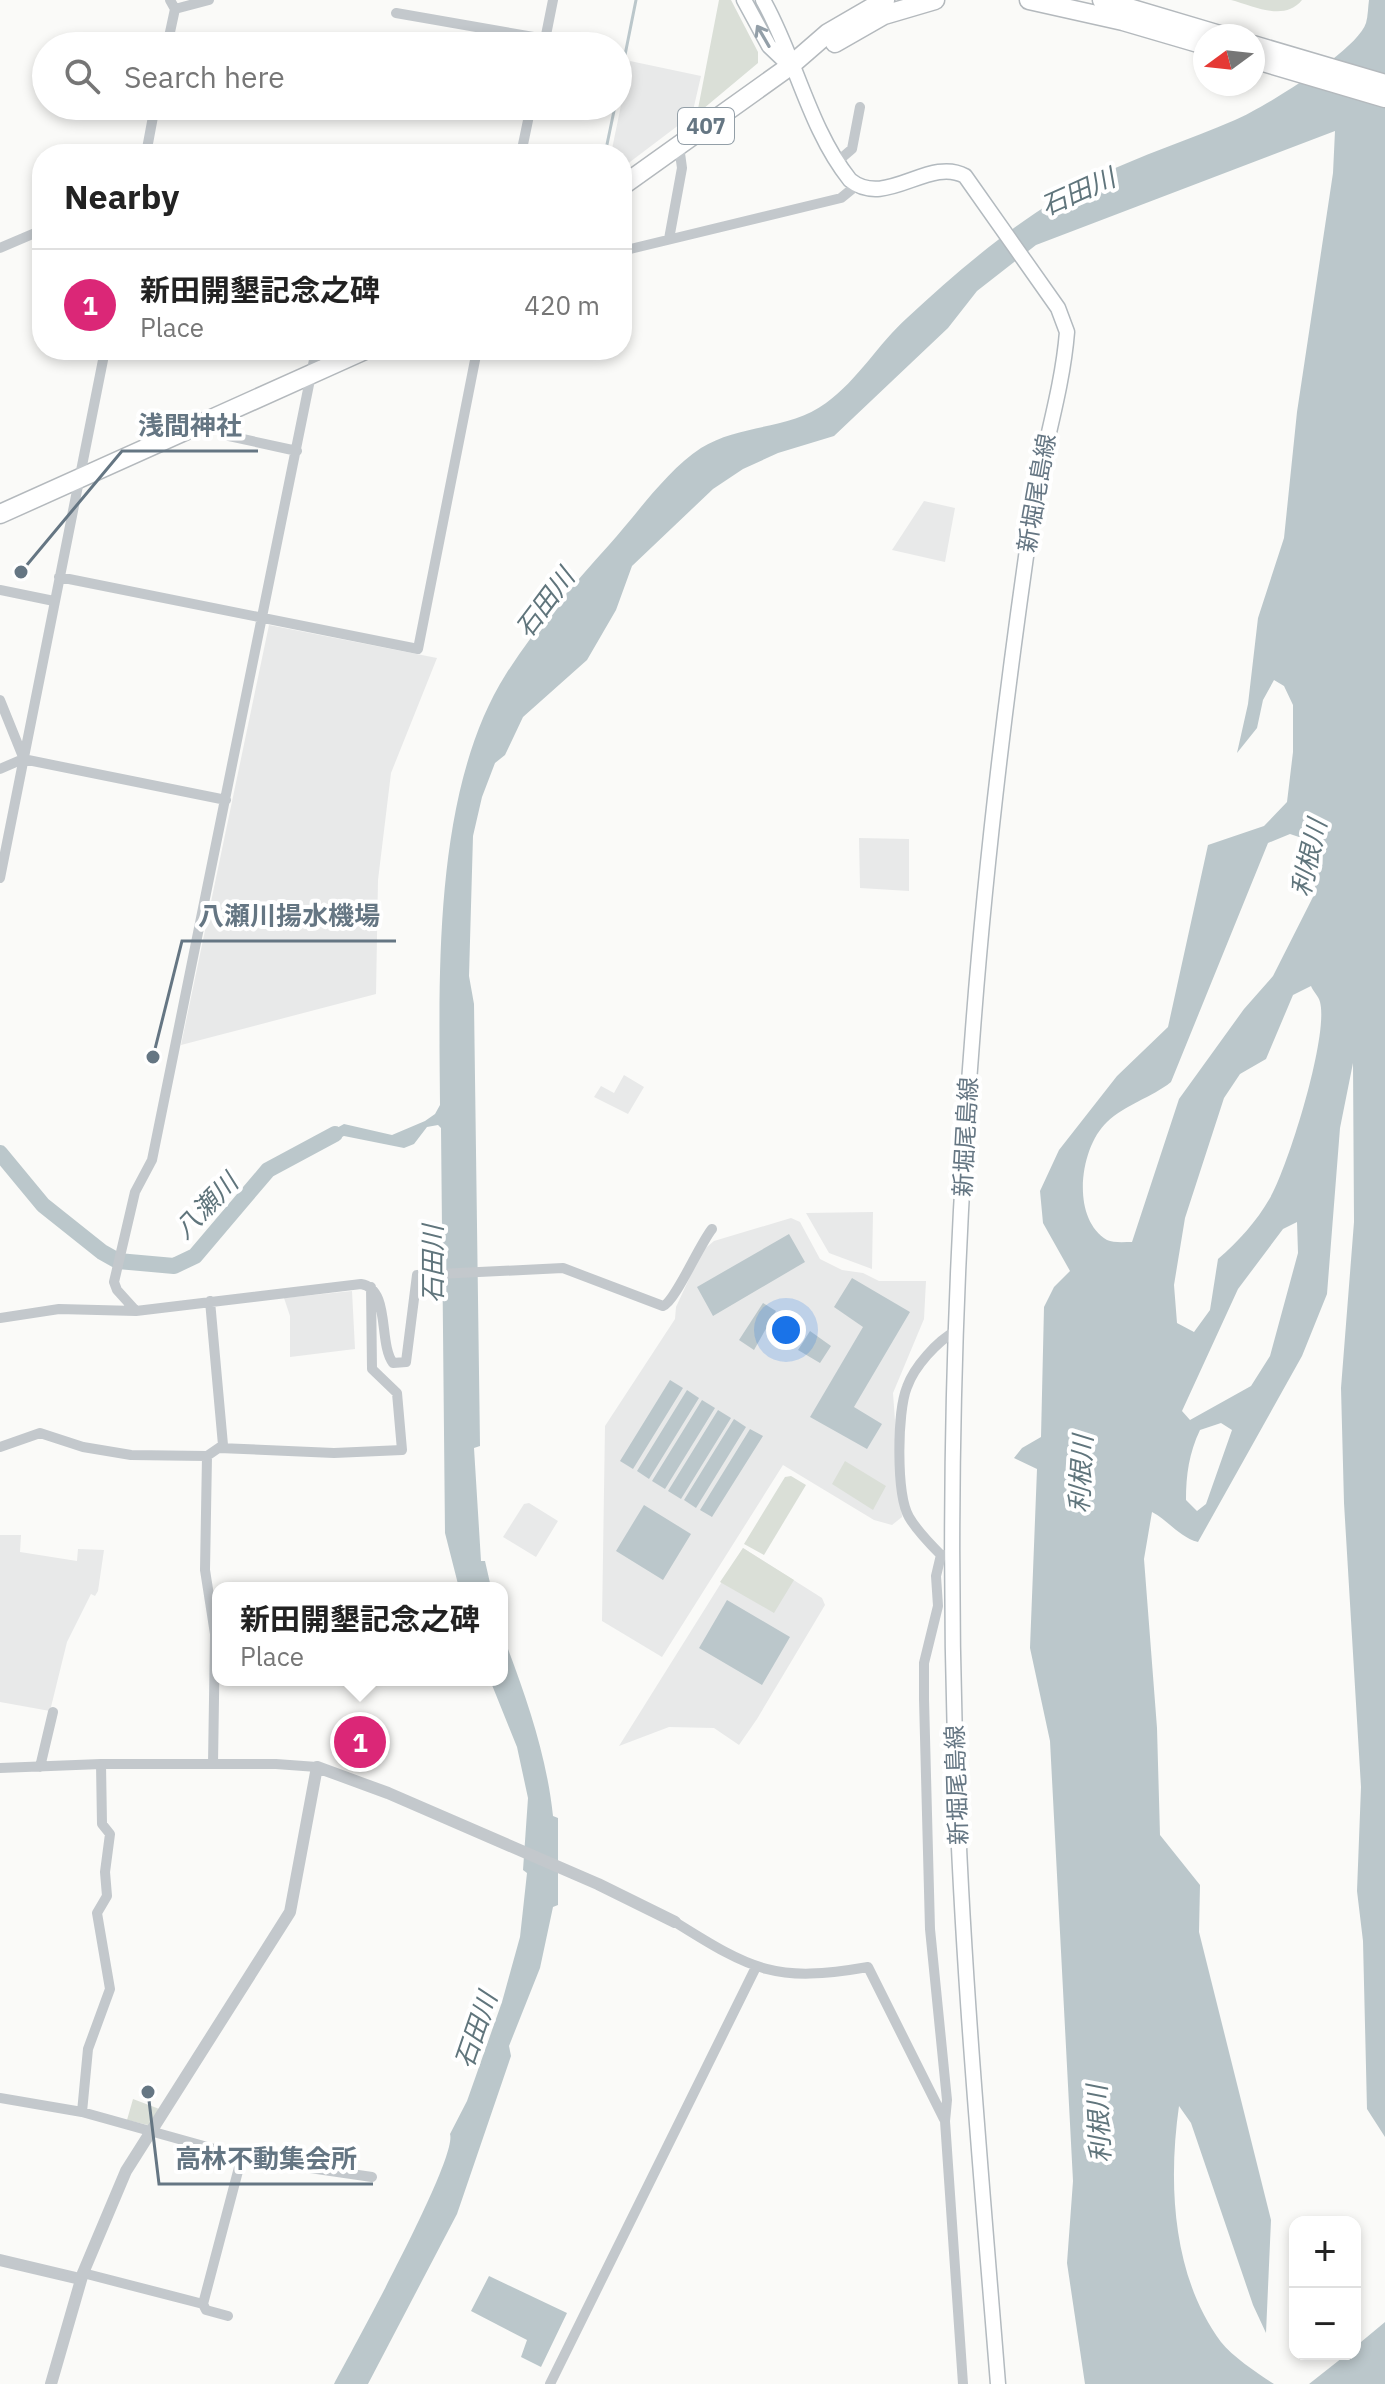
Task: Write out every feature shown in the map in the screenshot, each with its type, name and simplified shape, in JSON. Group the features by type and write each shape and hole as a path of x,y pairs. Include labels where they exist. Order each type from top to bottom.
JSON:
{"highway":[{"name":"407","path":"632,179 790,66 828,33 885,0"},
{"name":"407","path":"790,66 811,58 884,15 935,0"},
{"path":"1029,0 1117,7 1193,28"},
{"path":"1117,7 1193,40"},
{"path":"1265,49 1385,84"},
{"path":"1265,63 1385,98"},
{"path":"0,514 344,360"}],"main road":[{"path":"744,0 769,46 790,66"},
{"path":"763,0 784,36 790,66 838,161 857,185"},
{"name":"新堀尾島線","path":"857,185 884,189 950,171 967,180 1064,319 1067,332 1034,503 1018,610 984,902 966,1121 947,1555 959,1837 998,2384"}],"street":[{"path":"169,32 172,5 209,0"},
{"path":"546,32 553,0"},
{"path":"396,13 490,32"},
{"path":"838,161 852,149 860,107"},
{"path":"148,144 152,120"},
{"path":"523,144 528,120"},
{"path":"669,239 682,168 679,146"},
{"path":"632,248 841,198 857,185"},
{"path":"0,248 32,234"},
{"path":"0,878 103,360"},
{"path":"136,1311 117,1290 116,1275 135,1192 152,1160 314,360"},
{"path":"59,577 418,649 475,360"},
{"path":"210,420 229,436 297,451"},
{"path":"0,590 54,601"},
{"path":"0,700 23,759"},
{"path":"0,769 23,759 226,800"},
{"path":"0,1318 59,1309 136,1311 361,1284 371,1287 379,1305 387,1352 393,1363 400,1365 406,1362 410,1348 415,1277 429,1273 563,1268 652,1305 668,1305 700,1244 712,1229"},
{"path":"218,1448 334,1453 402,1450 397,1393 375,1374 370,1361 371,1287"},
{"path":"0,1447 40,1433 83,1447 131,1455 207,1456 223,1445 210,1301"},
{"path":"956,1331 942,1341 908,1383 901,1432 902,1495 908,1516 947,1555 936,1576 938,1606 924,1663 924,1699 929,1914 945,2065 945,2121 963,2384"},
{"path":"207,1456 205,1570 212,1615"},
{"path":"213,1764 214,1686"},
{"path":"40,1767 53,1712"},
{"path":"0,1768 101,1764 317,1767 360,1781 584,1878 675,1922 756,1967 794,1976 868,1967 945,2121"},
{"path":"82,2112 88,2049 110,1989 106,1950 98,1919 107,1896 105,1872 110,1834 102,1824 101,1764"},
{"path":"51,2384 81,2276 126,2171 155,2130 290,1912 317,1767"},
{"path":"550,2384 756,1967"},
{"path":"0,2098 82,2112 242,2156 372,2177"},
{"path":"228,2316 206,2310 203,2304 242,2156"},
{"path":"0,2260 203,2304"}],"shaded area":[{"path":"719,0 731,0 758,52 758,63 697,114"},
{"path":"1231,0 1302,0 1295,7 1278,11"},
{"path":"632,61 701,76 692,115 632,160 632,144 613,144 618,120 632,120"},
{"path":"924,501 955,508 945,562 892,550"},
{"path":"269,625 437,658 391,773 378,880 376,994 181,1045"},
{"path":"859,838 909,839 909,891 860,888"},
{"path":"624,1075 644,1087 628,1114 594,1097 601,1086 614,1093"},
{"path":"873,1212 872,1269 829,1253 806,1213"},
{"path":"791,1218 800,1222 820,1259 842,1270 863,1273 879,1281 926,1281 924,1319 893,1393 902,1517 892,1525 874,1520 783,1465 662,1657 602,1621 605,1426 675,1319 676,1307 702,1251 714,1241"},
{"path":"352,1291 355,1349 290,1357 290,1316 284,1298"},
{"path":"845,1461 886,1486 873,1510 832,1484"},
{"path":"791,1476 806,1485 764,1555 744,1544 785,1477"},
{"path":"529,1503 558,1521 536,1557 503,1537 524,1504"},
{"path":"0,1535 21,1535 20,1552 77,1561 78,1549 104,1550 98,1591 95,1596 91,1594 67,1642 50,1711 0,1702"},
{"path":"743,1548 822,1598 825,1605 757,1719 739,1745 714,1728 669,1727 619,1746"},
{"path":"743,1548 794,1580 774,1613 720,1582"},
{"path":"133,2099 162,2110 152,2126 127,2120"}],"water":[{"path":"1369,0 1385,0 1385,2137 1367,2109 1363,1941 1357,1891 1361,1787 1344,1503 1341,1388 1354,1222 1353,1063 1340,1128 1327,1294 1302,1356 1198,1542 1152,1512 1144,1559 1157,1728 1160,1835 1200,1885 1199,1932 1271,2220 1266,2333 1253,2305 1191,2123 1179,2106 1174,2166 1178,2228 1192,2288 1221,2342 1274,2384 1085,2384 1067,2263 1073,2181 1050,1741 1030,1648 1037,1469 1014,1458 1022,1448 1041,1437 1044,1307 1054,1287 1070,1271 1043,1223 1040,1191 1059,1150 1117,1076 1168,1027 1208,845 1264,826 1287,802 1293,752 1293,705 1284,686 1274,680 1263,700 1257,728 1237,753 1248,704 1258,618 1284,538 1297,412 1333,173 1335,131 1036,245 977,291 948,328 834,436 778,453 743,469 713,489 632,566 616,610 587,660 523,717 505,755 495,763 482,797 473,836 469,976 474,1004 480,1446 474,1448 481,1561 485,1561 490,1582 457,1582 445,1533 441,1128 438,1125 427,1127 414,1144 404,1148 344,1136 330,1142 308,1144 344,1124 392,1135 425,1121 435,1114 440,1105 441,941 445,883 465,772 482,720 506,674 530,640 568,591 664,481 688,458 716,440 797,418 826,403 929,298 974,259 1045,206 1113,169 1248,114 1328,63 1359,35 1366,23","holes":["1290,834 1305,839 1316,891 1273,976 1244,1009 1179,1099 1132,1242 1107,1240 1095,1230 1084,1200 1083,1182 1090,1148 1098,1133 1114,1116 1171,1082 1268,843","1311,986 1320,1002 1319,1043 1287,1159 1270,1198 1253,1223 1218,1259 1210,1310 1194,1332 1177,1323 1174,1285 1185,1218 1224,1098 1240,1074 1266,1059 1293,995","1297,1222 1298,1253 1270,1356 1251,1386 1190,1420 1182,1411 1238,1289 1283,1229","1221,1423 1232,1430 1206,1504 1197,1511 1186,1500 1191,1456 1200,1430"]},
{"path":"789,1234 805,1262 713,1316 697,1287"},
{"path":"852,1278 910,1312 854,1407 882,1424 867,1449 810,1417 863,1327 834,1307"},
{"path":"763,1303 776,1311 754,1350 739,1340"},
{"path":"810,1331 831,1346 820,1363 798,1350"},
{"path":"670,1380 683,1388 633,1469 620,1461"},
{"path":"687,1390 699,1398 649,1479 637,1471"},
{"path":"702,1400 715,1408 665,1489 652,1481"},
{"path":"718,1410 731,1418 681,1499 668,1491"},
{"path":"734,1419 746,1427 696,1508 684,1500"},
{"path":"750,1429 763,1436 712,1517 700,1510"},
{"path":"644,1505 691,1534 663,1580 616,1551"},
{"path":"727,1600 790,1637 762,1685 699,1648"},
{"path":"508,1650 540,1746 553,1816 558,1818 558,1905 553,1907 540,1968 509,2046 511,2056 457,2214 368,2384 334,2384 402,2256 438,2179 448,2151 450,2134 467,2101 502,2002 520,1937 527,1873 523,1870 528,1798 517,1747 492,1686 508,1686"},
{"path":"489,2276 567,2313 541,2367 521,2357 527,2340 471,2311"},
{"path":"1385,2322 1385,2384 1309,2384 1339,2360 1361,2360 1361,2342"}],"waterway":[{"path":"630,32 636,0"},
{"path":"607,144 612,120"},
{"name":"八瀬川","path":"0,1153 43,1205 102,1252 118,1261 174,1266 195,1256 268,1170 335,1134"}],"place":[{"name":"浅間神社","path":"21,572"},
{"name":"八瀬川揚水機場","path":"153,1057"},
{"name":"新田開墾記念之碑","path":"360,1742"},
{"name":"高林不動集会所","path":"148,2092"}],"water label":[{"name":"石田川","path":"1078,192"},
{"name":"石田川","path":"545,603"},
{"name":"利根川","path":"1309,858"},
{"name":"石田川","path":"433,1264"},
{"name":"利根川","path":"1081,1474"},
{"name":"石田川","path":"476,2030"},
{"name":"利根川","path":"1099,2124"}]}
